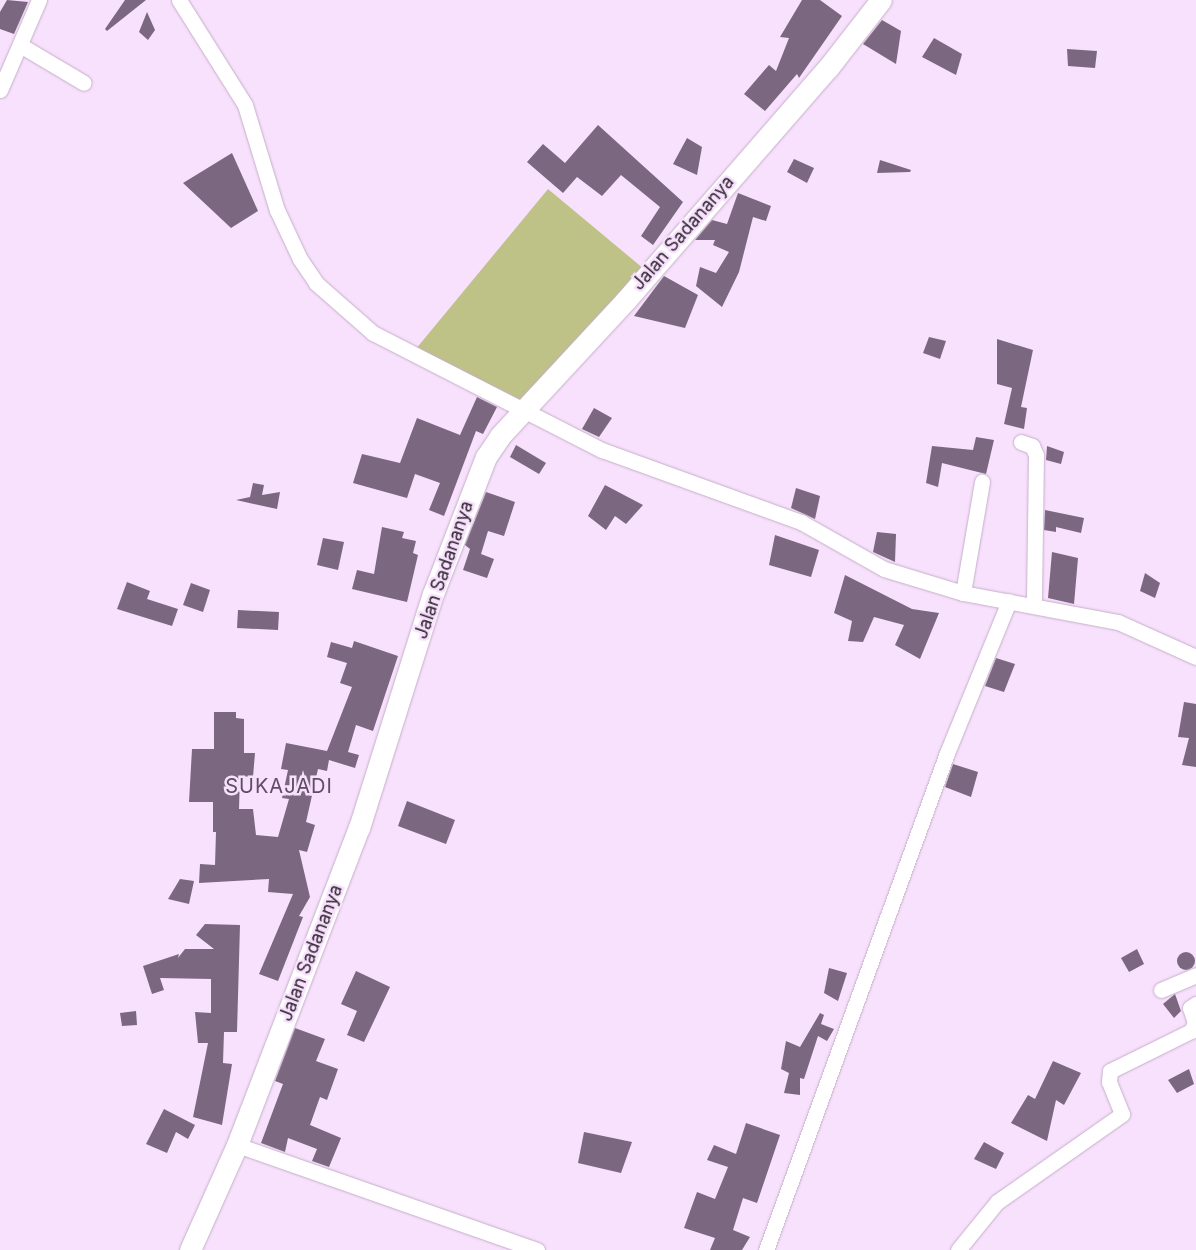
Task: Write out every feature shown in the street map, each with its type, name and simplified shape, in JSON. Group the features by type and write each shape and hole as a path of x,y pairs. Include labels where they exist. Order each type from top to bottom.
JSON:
{"street":[{"path":"0,90 39,0"},
{"path":"179,0 242,99 276,210 316,283 373,333 522,412 671,478 801,522 884,569 963,594 1034,604 1118,622 1196,657"},
{"name":"Jalan Sadananya","path":"190,1250 237,1145 359,828 472,486 500,436 626,300 881,0"},
{"path":"20,45 84,83"},
{"path":"1021,442 1032,446 1036,455 1034,604"},
{"path":"963,594 982,482"},
{"path":"766,1250 947,754 1010,600"},
{"path":"1161,990 1196,975"},
{"path":"958,1250 997,1202 1122,1114 1109,1082 1110,1071 1190,1031 1195,1023 1190,1008 1196,1004"},
{"path":"237,1145 537,1250"}],"green space":[{"path":"548,189 644,269 515,405 415,350"}],"building":[{"path":"7,0 28,2 14,34 0,29 0,12"},
{"path":"125,0 146,0 107,31 105,29"},
{"path":"802,0 820,0 842,16 799,78 797,74 765,111 744,94 769,65 776,71 789,38 780,37"},
{"path":"147,12 155,30 148,40 139,32"},
{"path":"882,20 901,31 896,64 863,44"},
{"path":"934,38 962,54 956,75 922,57"},
{"path":"1067,49 1097,51 1095,68 1068,66"},
{"path":"598,125 683,202 653,245 641,236 660,207 621,175 602,196 577,177 563,193 527,162 543,144 565,163"},
{"path":"687,138 702,147 697,175 673,164"},
{"path":"232,153 258,211 231,228 183,183"},
{"path":"794,159 814,168 807,183 787,172"},
{"path":"880,160 911,170 910,172 877,173"},
{"path":"738,193 771,206 766,221 753,217 739,272 722,307 696,286 700,267 716,273 729,252 713,245 715,240 695,240 712,220 727,224"},
{"path":"664,276 698,295 685,328 634,316"},
{"path":"929,337 946,341 940,359 923,353"},
{"path":"997,339 1033,350 1021,407 1027,408 1024,429 1004,424 1012,388 997,384"},
{"path":"477,397 497,407 483,434 476,431 444,516 429,510 440,483 415,474 407,498 353,483 362,454 400,463 417,418 460,435"},
{"path":"594,408 612,418 599,437 582,429"},
{"path":"976,437 994,440 986,474 942,463 938,487 926,483 932,446 973,450"},
{"path":"516,445 546,463 539,474 510,457"},
{"path":"1047,446 1064,452 1061,464 1046,460"},
{"path":"253,483 264,485 262,495 280,492 277,509 236,500 250,497"},
{"path":"605,485 643,505 626,524 615,516 606,530 588,516"},
{"path":"796,488 820,496 815,519 791,508"},
{"path":"486,492 515,502 504,536 488,531 481,554 494,559 487,578 463,570 470,549 465,545"},
{"path":"1045,510 1084,518 1081,533 1056,527 1056,532 1044,530"},
{"path":"382,527 404,532 402,538 416,541 413,553 418,555 407,602 352,589 357,570 374,574"},
{"path":"877,532 896,534 895,562 873,552"},
{"path":"775,535 819,550 811,577 769,565"},
{"path":"323,538 344,542 338,570 317,565"},
{"path":"1052,552 1078,558 1074,604 1048,598"},
{"path":"1145,573 1160,583 1155,598 1140,591"},
{"path":"845,575 912,609 939,613 920,659 895,645 904,625 874,617 863,642 848,641 852,621 834,613"},
{"path":"127,582 150,591 147,599 178,609 172,626 117,609"},
{"path":"191,583 210,590 203,612 183,605"},
{"path":"238,610 279,612 278,630 237,628"},
{"path":"354,641 398,656 373,731 356,725 348,752 359,755 355,768 329,760 327,771 318,769 306,822 315,825 307,852 299,850 310,897 299,916 303,917 278,981 259,974 293,894 268,892 269,879 199,883 200,864 215,865 216,832 213,832 213,802 189,802 192,749 214,749 214,712 236,712 236,718 244,719 244,753 255,753 253,777 240,776 239,809 253,809 256,835 278,837 289,799 282,798 288,770 281,769 286,743 327,751 352,687 340,683 347,663 327,657 331,642 352,648"},
{"path":"996,658 1015,664 1004,692 985,686"},
{"path":"1184,702 1196,704 1196,767 1182,765 1189,738 1178,737"},
{"path":"953,764 978,772 971,797 945,787"},
{"path":"407,801 455,820 446,844 398,826"},
{"path":"180,879 194,881 189,904 168,899"},
{"path":"205,924 240,925 237,1032 224,1032 223,1063 232,1064 222,1125 193,1117 208,1043 198,1043 195,1012 211,1013 211,979 160,978 164,990 152,994 143,966 179,954 178,958 185,949 214,949 196,935"},
{"path":"1137,949 1144,964 1129,972 1121,958"},
{"path":"1182,952 1190,952 1195,957 1193,968 1182,970 1177,965 1177,957"},
{"path":"829,968 847,973 838,1001 824,993"},
{"path":"356,971 390,987 364,1042 347,1035 357,1011 341,1004"},
{"path":"1175,994 1181,1011 1174,1018 1163,1004"},
{"path":"136,1011 137,1025 122,1026 120,1013"},
{"path":"820,1013 824,1015 821,1024 834,1029 827,1041 818,1036 804,1079 800,1078 800,1095 784,1093 789,1073 781,1069 786,1041 800,1047"},
{"path":"295,1028 325,1039 316,1061 338,1069 327,1100 320,1097 310,1125 341,1138 329,1167 312,1161 317,1149 288,1138 285,1152 261,1143 283,1084 275,1081"},
{"path":"1053,1061 1081,1073 1064,1105 1056,1100 1047,1141 1011,1123 1028,1095 1035,1099"},
{"path":"1189,1069 1194,1084 1177,1093 1168,1080"},
{"path":"164,1109 195,1125 188,1139 176,1132 167,1153 146,1144"},
{"path":"746,1123 780,1135 757,1203 743,1198 733,1230 750,1237 742,1250 710,1250 715,1238 684,1228 697,1192 715,1199 728,1167 707,1160 714,1145 736,1154"},
{"path":"584,1132 632,1142 621,1173 578,1163"},
{"path":"984,1142 1004,1153 996,1169 974,1159"}],"district":[{"name":"SUKAJADI","path":"279,786"}]}
